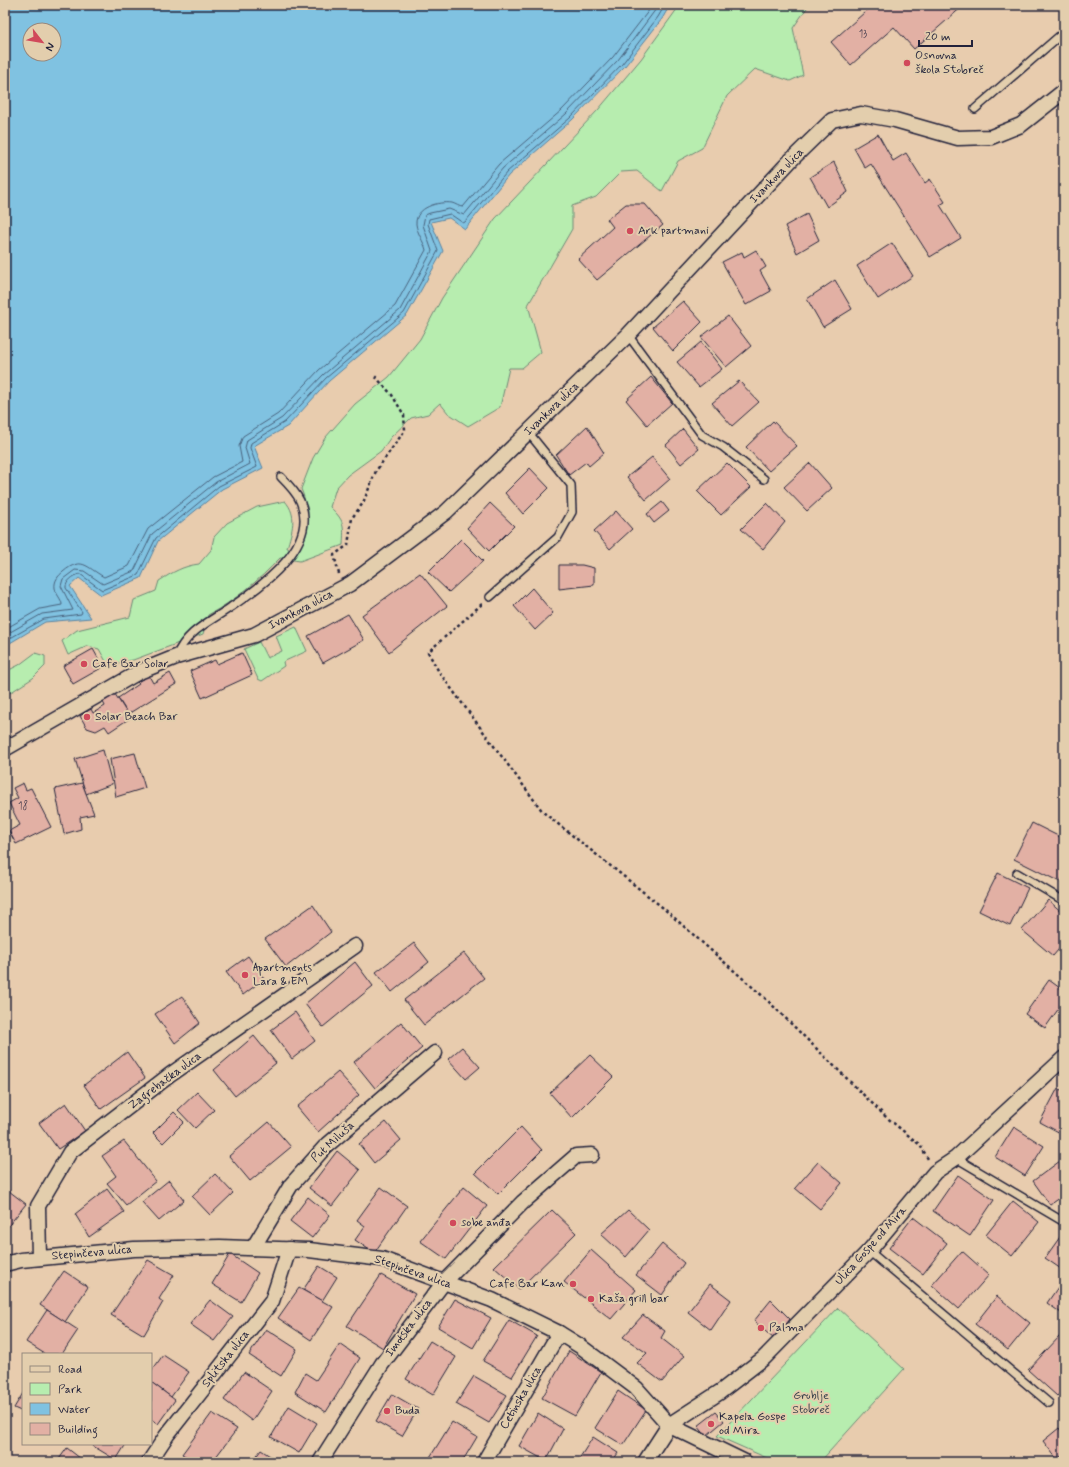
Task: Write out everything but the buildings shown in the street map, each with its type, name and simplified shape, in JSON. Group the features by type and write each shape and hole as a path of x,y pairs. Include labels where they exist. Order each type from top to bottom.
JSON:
{"street":[{"name":"Ivankova ulica","path":"5,749 139,672 176,657 254,634 343,588 446,512 628,335 792,159 832,120 860,114 896,120 958,138 991,137 1021,125 1064,91"},
{"name":"Zagrebačka ulica","path":"39,1258 38,1206 70,1152 170,1076 355,946"},
{"name":"Put Miluša","path":"254,1248 290,1185 325,1147 435,1054"},
{"name":"Ulica Gospe od Mira","path":"669,1425 720,1392 764,1358 869,1251 935,1172 956,1158 1064,1058"},
{"name":"Imotska ulica","path":"320,1462 382,1364 444,1282 523,1202 576,1156 592,1155"},
{"name":"Stepinčeva ulica","path":"5,1264 39,1258 134,1249 289,1249 382,1259 492,1300 559,1333 580,1346 636,1388 669,1425 745,1462"},
{"name":"Splitska ulica","path":"149,1462 167,1435 272,1302 289,1249"},
{"name":"Cetinska ulica","path":"484,1462 559,1333"},
{"path":"646,1462 669,1425"}],"lane":[{"path":"975,109 1064,32"},
{"path":"628,335 702,435 723,447 764,479"},
{"path":"490,597 558,537 572,512 572,485 528,432"},
{"path":"176,657 181,644 198,628 231,607 264,582 287,561 295,549 304,526 304,512 300,500 281,477"},
{"path":"1017,872 1064,901"},
{"path":"956,1158 1064,1222"},
{"path":"869,1251 1049,1403"}],"path":[{"path":"343,588 334,555 348,545 352,518 363,503 376,471 405,430 404,416 392,395 374,375"},
{"path":"490,597 428,652 439,672 543,812 662,908 749,984 885,1116 920,1145"}],"green space":[{"path":"680,5 809,5 793,28 803,75 790,81 755,69 727,96 702,148 678,161 662,191 637,171 621,172 596,197 572,206 572,229 528,305 541,352 522,368 509,368 500,407 468,426 448,413 440,403 428,414 411,418 391,437 381,451 348,475 336,488 330,507 341,520 344,533 343,545 300,561 280,558 246,590 208,615 203,634 133,660 108,665 99,649 88,646 68,655 62,641 77,630 130,617 134,600 156,591 159,581 174,572 188,566 199,564 211,550 214,537 227,523 257,507 285,501 292,512 293,518 287,548 298,549 306,519 306,505 301,489 313,458 325,438 355,404 389,377 420,339 442,298 495,219 598,110 641,59"},
{"path":"296,627 307,651 283,662 284,666 262,681 258,679 244,649 259,642 267,658 282,651 276,636"},
{"path":"35,653 45,656 45,666 33,678 5,696 5,672 19,665"},
{"name":"Groblje Stobreč","path":"838,1308 904,1369 820,1462 776,1462 717,1436"}],"water":[{"path":"5,5 670,5 662,19 625,66 572,120 509,175 465,229 449,218 431,222 443,251 407,315 329,381 288,426 254,446 263,468 222,489 158,541 141,578 101,595 79,578 70,586 91,618 45,622 5,646"}],"place":[{"name":"Osnovna škola Stobreč","path":"907,63"},
{"name":"Ark partmani","path":"630,231"},
{"name":"Cafe Bar Solar","path":"84,664"},
{"name":"Solar Beach Bar","path":"87,717"},
{"name":"Apartments Lara & EM","path":"245,975"},
{"name":"sobe anđa","path":"453,1223"},
{"name":"Cafe Bar Kan","path":"573,1284"},
{"name":"Kaša grill bar","path":"591,1299"},
{"name":"Palma","path":"761,1328"},
{"name":"Buda","path":"387,1411"},
{"name":"Kapela Gospe od Mira","path":"711,1424"}]}
